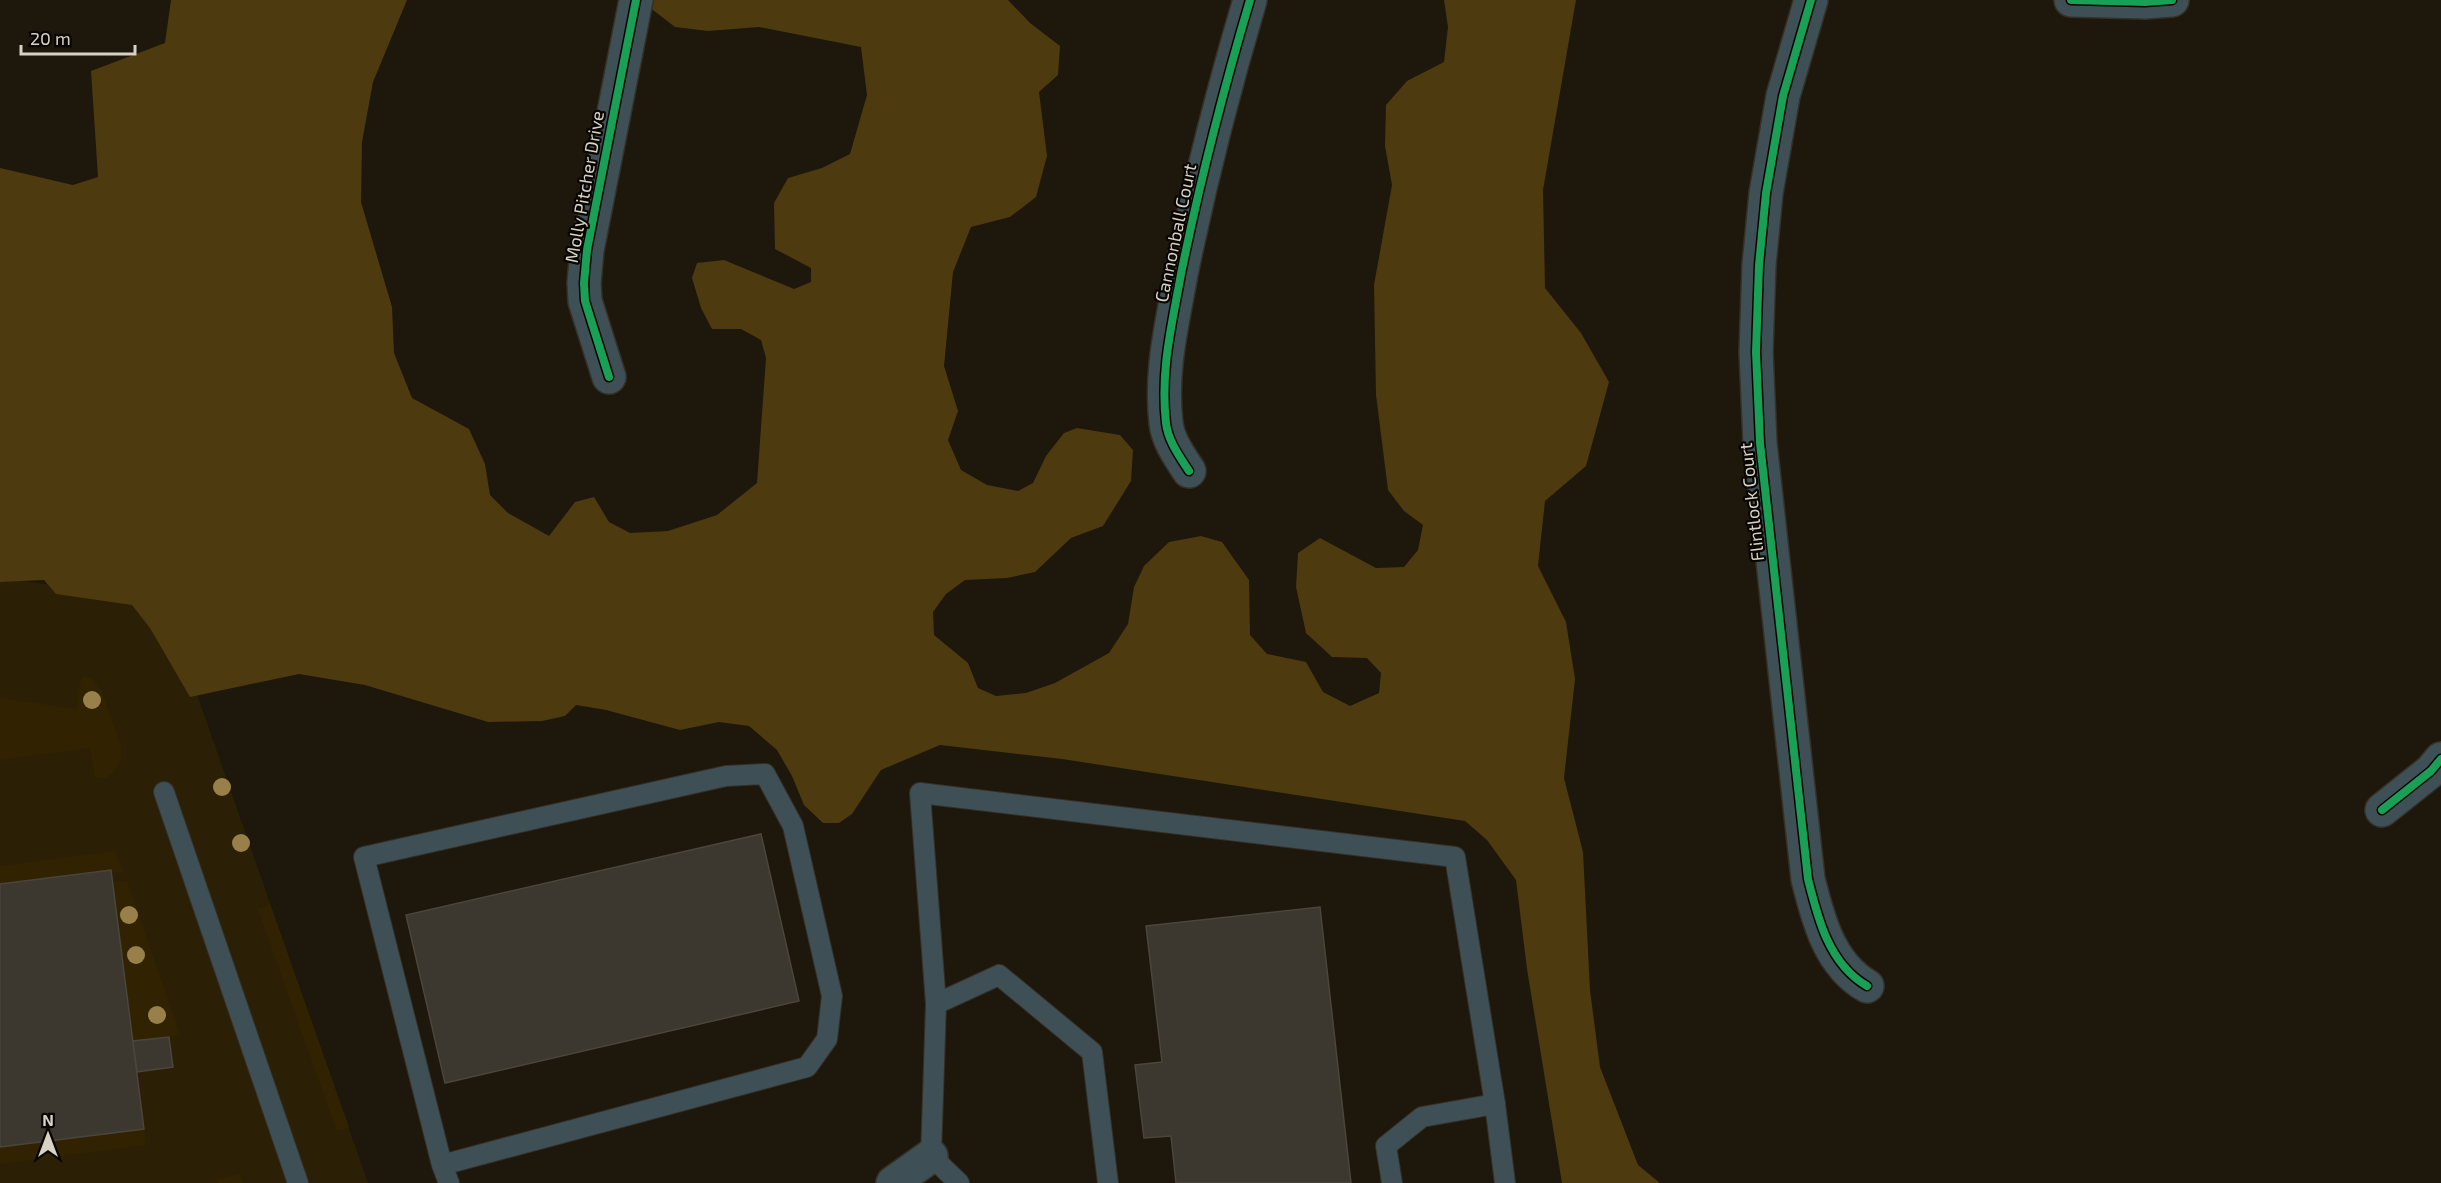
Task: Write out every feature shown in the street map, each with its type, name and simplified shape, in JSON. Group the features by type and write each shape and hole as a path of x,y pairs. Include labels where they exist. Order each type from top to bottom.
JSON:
{"street":[{"name":"Molly Pitcher Drive","path":"609,377 585,301 584,284 587,250 636,0"},
{"name":"Cannonball Court","path":"1190,471 1174,449 1166,425 1164,362 1191,226 1222,94 1250,0"},
{"name":"Flintlock Court","path":"1811,0 1783,96 1765,203 1759,265 1756,352 1760,443 1808,879 1816,911 1830,948 1856,980 1867,986"},
{"path":"2071,0 2145,2 2172,0"},
{"path":"2382,810 2431,771 2441,759"},
{"path":"893,1183 931,1156"}],"lane":[{"path":"765,774 793,826 832,996 827,1039 807,1067 446,1174 364,857 726,776 765,774"},
{"path":"164,792 298,1183"},
{"path":"959,1183 931,1156 936,1004 920,793 1455,857 1495,1104 1505,1183"},
{"path":"936,1004 999,975 1092,1052 1108,1183"},
{"path":"1392,1183 1386,1146 1422,1117 1495,1104"}],"shaded area":[{"path":"171,0 407,0 373,82 362,142 361,202 392,307 394,353 412,398 469,429 485,464 490,495 508,513 549,536 575,502 594,497 609,522 630,533 668,531 717,515 757,483 766,358 761,340 741,329 712,329 701,308 692,278 697,263 724,260 794,289 811,282 811,268 775,249 774,203 788,178 822,168 850,154 867,95 861,47 759,27 708,31 675,27 649,7 649,0 1008,0 1030,23 1060,46 1058,75 1039,92 1047,156 1036,197 1010,217 971,227 953,272 944,366 958,411 948,440 961,470 987,485 1018,491 1033,483 1046,456 1064,433 1077,428 1120,435 1133,450 1131,481 1103,526 1071,538 1035,572 1007,578 965,580 946,594 933,612 934,635 968,663 978,688 996,696 1026,693 1055,683 1109,653 1128,624 1134,587 1144,566 1169,542 1201,536 1222,542 1249,580 1250,635 1267,654 1306,662 1323,692 1350,706 1379,693 1381,673 1367,658 1332,657 1306,633 1296,587 1298,553 1320,538 1376,568 1404,567 1418,550 1423,525 1404,511 1388,490 1376,395 1374,285 1392,185 1385,146 1386,105 1407,81 1444,62 1448,27 1444,0 1576,0 1543,190 1545,288 1581,333 1609,382 1586,466 1545,501 1538,566 1566,622 1575,679 1564,778 1583,852 1590,990 1600,1067 1638,1165 1660,1183 1562,1183 1527,969 1516,880 1487,840 1465,821 1062,759 940,745 881,770 852,814 839,823 823,823 804,805 792,776 777,750 749,726 719,722 680,730 606,710 576,705 565,716 542,721 488,722 365,685 299,674 190,697 150,628 132,605 56,594 44,580 0,582 0,168 73,185 98,177 91,71 165,43"},
{"path":"0,578 164,600 368,1183 0,1183"},
{"path":"82,676 91,678 101,689 121,747 121,760 115,771 105,778 95,778 90,748 0,760 0,698 76,709"},
{"path":"115,851 124,872 112,873 111,870 0,884 0,866"},
{"path":"127,881 180,1035 133,1041 113,882"},
{"path":"270,904 349,1127 337,1131 258,909"},
{"path":"144,1129 146,1145 0,1164 0,1147"},
{"path":"240,1174 243,1183 218,1183 218,1179"}],"building":[{"path":"761,834 799,1001 445,1083 406,915"},
{"path":"111,870 144,1129 0,1147 0,884"},
{"path":"1320,907 1351,1183 1176,1183 1171,1136 1144,1138 1135,1065 1162,1062 1146,926"},
{"path":"169,1037 173,1067 137,1072 133,1041"}],"cycle path":[{"path":"609,377 585,301 584,283 587,250 636,0"},
{"path":"1189,471 1167,430 1165,385 1168,348 1181,274 1204,170 1250,0"},
{"path":"1811,0 1783,96 1766,193 1759,265 1756,352 1760,443 1808,879 1821,925 1834,953 1843,966 1867,986"},
{"path":"2071,0 2145,2 2172,0"},
{"path":"2382,810 2431,771 2441,759"}]}
